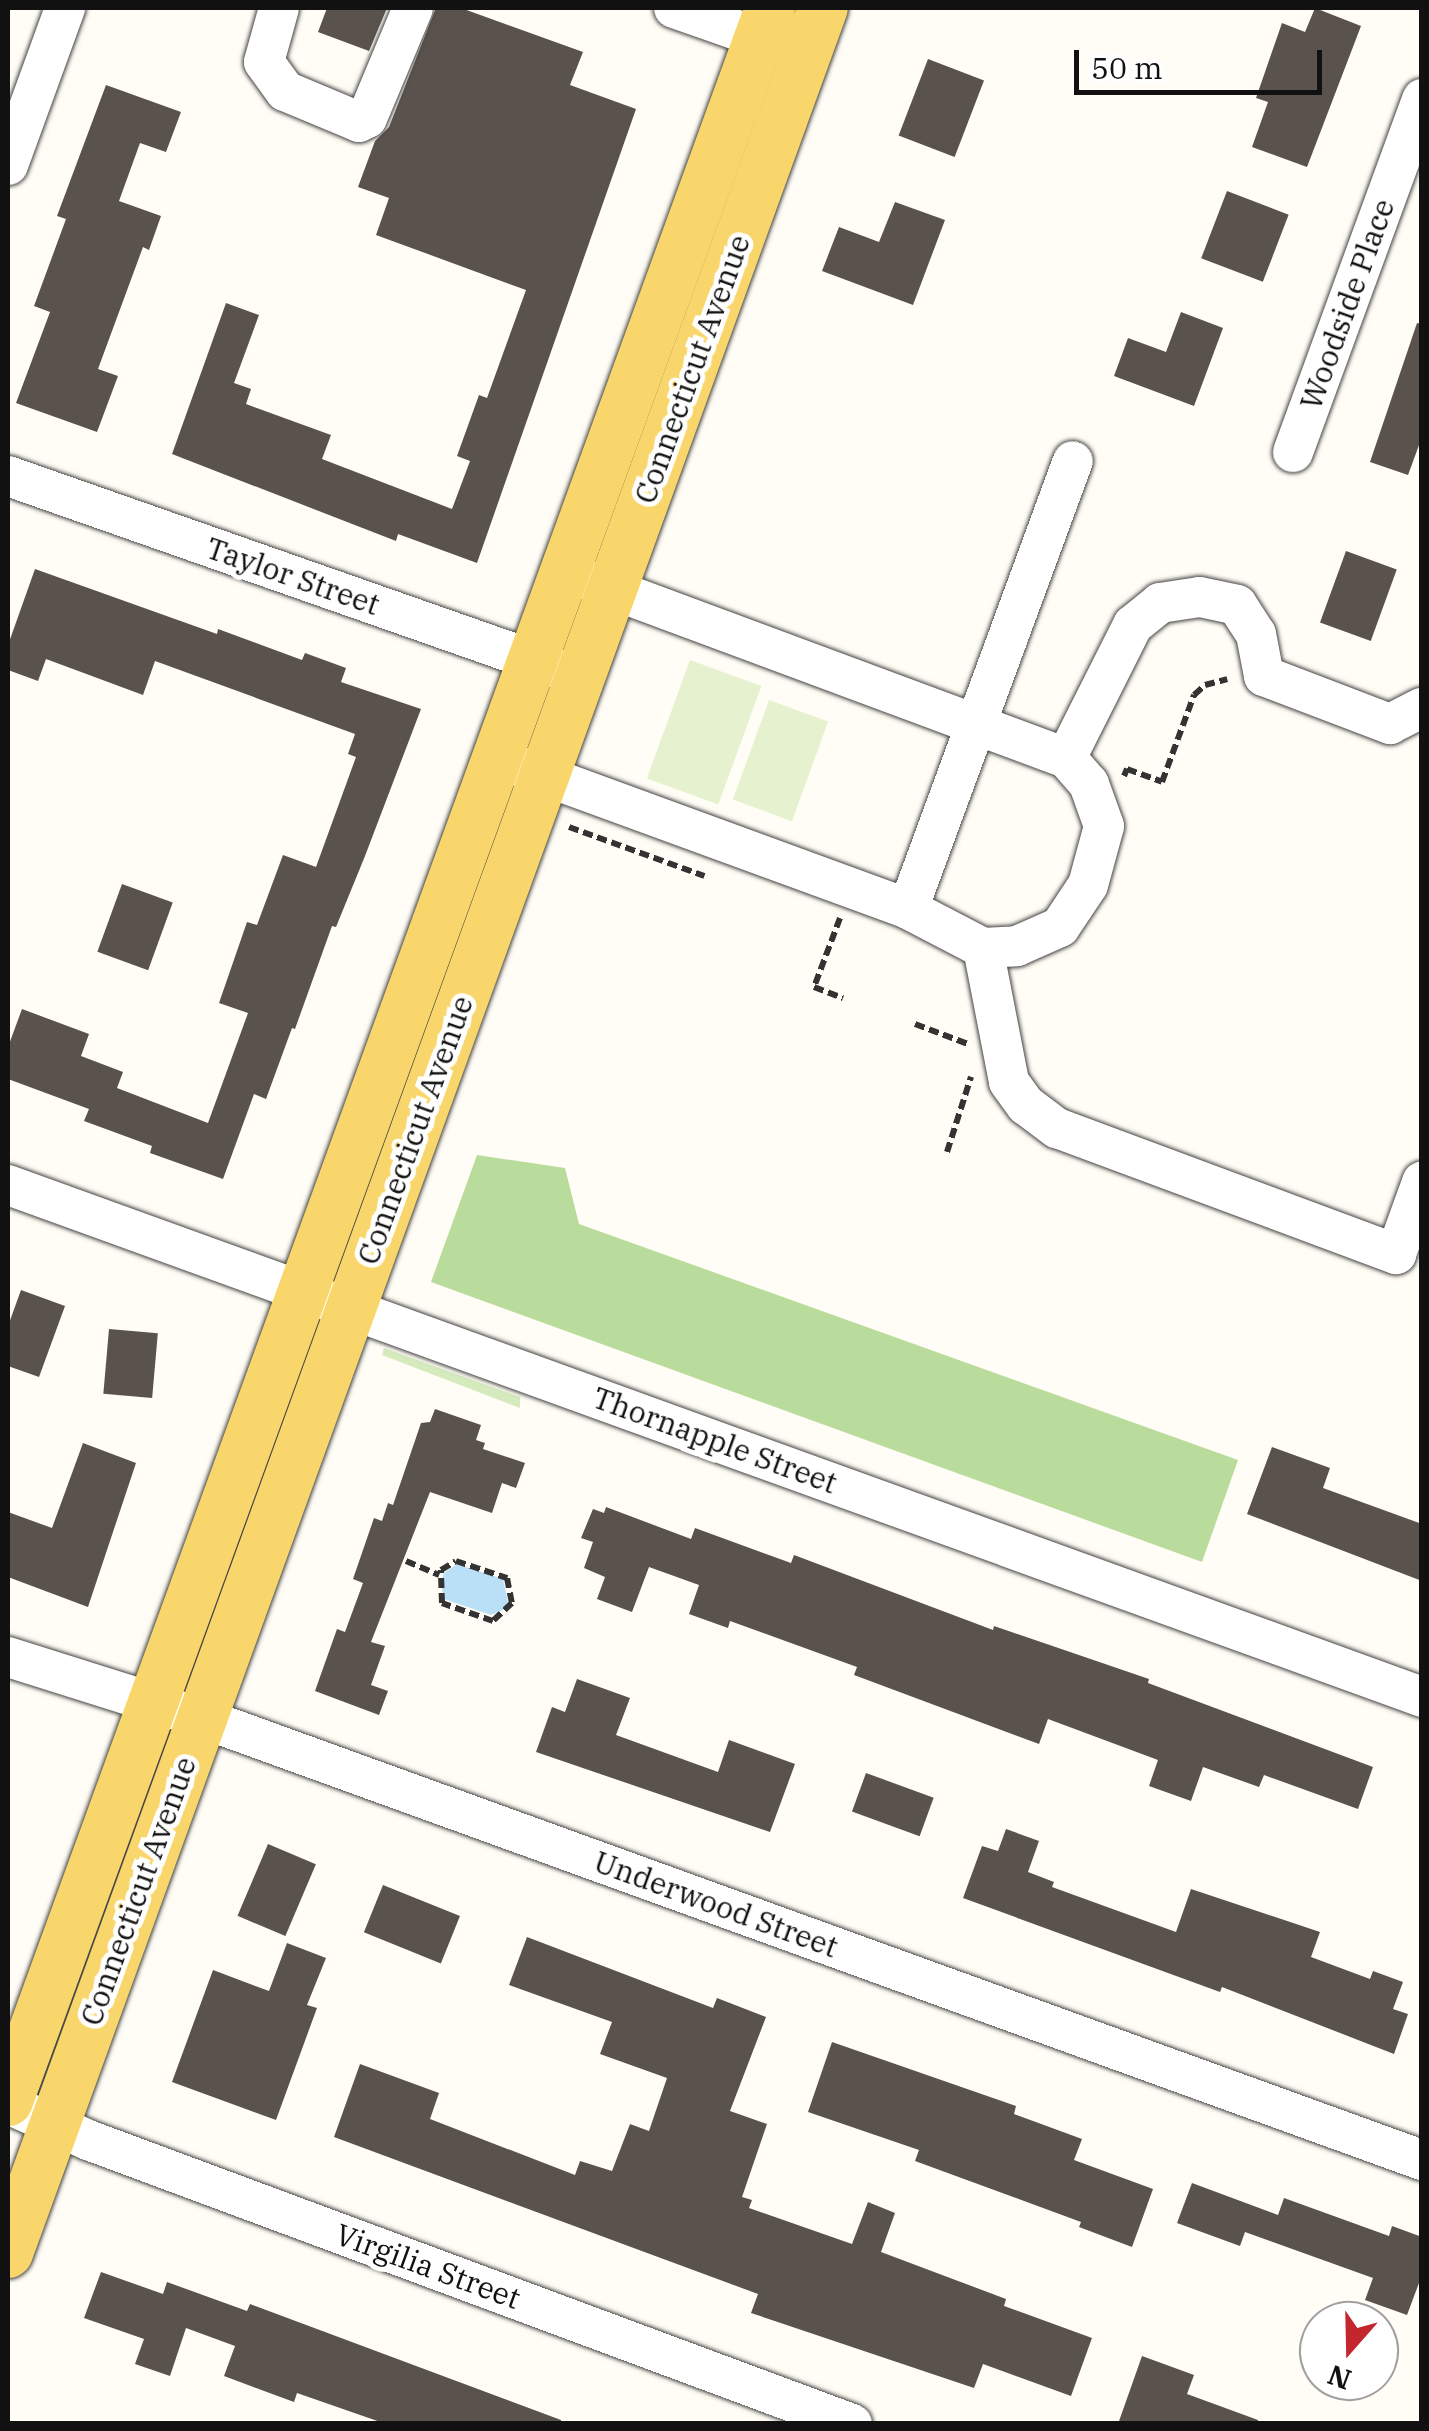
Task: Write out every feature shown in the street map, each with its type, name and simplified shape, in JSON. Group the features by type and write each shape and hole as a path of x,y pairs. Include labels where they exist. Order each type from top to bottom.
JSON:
{"main road":[{"name":"Connecticut Avenue","path":"8,2253 823,8"},
{"name":"Connecticut Avenue","path":"8,2102 764,23"}],"street":[{"path":"8,165 65,8"},
{"path":"279,8 264,62 285,91 359,122 366,118 413,8"},
{"path":"674,8 764,23 806,55"},
{"name":"Woodside Place","path":"1293,452 1422,99"},
{"path":"908,909 1073,461"},
{"name":"Taylor Street","path":"8,476 579,677"},
{"path":"496,758 908,909 983,948 1018,946 1060,928 1088,885 1104,826 1089,784 1066,758 565,570"},
{"path":"1066,758 1133,625 1160,603 1200,596 1237,605 1256,634 1264,676 1390,724 1422,708"},
{"path":"983,948 1009,1082 1026,1105 1056,1128 1396,1254 1422,1182"},
{"name":"Thornapple Street","path":"8,1185 1422,1697"},
{"name":"Underwood Street","path":"8,1657 202,1718 1422,2160"},
{"name":"Virgilia Street","path":"8,2102 54,2125 852,2424"}],"path":[{"path":"1122,783 1127,769 1162,782 1194,695 1206,685 1227,681 1234,662"},
{"path":"843,998 814,987 852,889"},
{"path":"915,1024 980,1049"},
{"path":"947,1152 974,1066"},
{"path":"456,1560 507,1578 512,1604 493,1620 442,1602 439,1575 456,1560"},
{"path":"406,1561 439,1575"}],"green space":[{"path":"690,660 761,686 718,804 647,778"},
{"path":"769,700 828,722 792,821 733,800"},
{"path":"477,1155 565,1168 579,1224 1238,1460 1202,1562 431,1282"},
{"path":"384,1348 520,1397 520,1408 382,1355"}],"water":[{"path":"457,1564 503,1579 508,1603 503,1610 491,1615 444,1599 444,1573"}],"building":[{"path":"327,8 387,8 369,51 318,32"},
{"path":"436,8 461,8 583,52 570,85 636,109 477,563 398,534 396,541 172,454 226,303 259,315 234,383 251,389 246,404 331,435 322,459 452,509 470,461 457,456 479,395 487,398 526,290 376,235 389,198 358,187 375,141 389,127"},
{"path":"1315,8 1361,26 1307,167 1252,147 1268,102 1256,98 1282,23 1305,32"},
{"path":"928,59 984,81 955,157 899,136"},
{"path":"106,85 181,112 166,152 140,143 119,201 161,216 149,250 143,247 98,369 118,376 97,432 16,403 50,312 34,306 66,219 57,216"},
{"path":"1227,191 1289,215 1263,282 1201,258"},
{"path":"895,202 945,220 913,305 822,271 839,227 879,242"},
{"path":"1181,312 1223,328 1194,406 1114,376 1128,338 1166,352"},
{"path":"1417,323 1422,324 1422,437 1408,475 1370,462"},
{"path":"1346,551 1397,569 1371,641 1320,622"},
{"path":"35,569 217,634 218,629 302,660 305,653 346,668 341,682 421,709 266,1099 254,1094 223,1179 150,1153 152,1146 84,1121 89,1109 8,1079 8,1047 22,1009 89,1034 81,1056 123,1072 117,1088 208,1123 248,1013 219,1003 247,922 257,925 283,855 316,867 356,757 348,754 355,734 155,661 143,695 46,659 38,681 8,670 8,645"},
{"path":"122,884 173,902 148,970 97,952"},
{"path":"21,1290 65,1306 39,1377 8,1366 8,1326"},
{"path":"109,1329 158,1333 152,1398 103,1394"},
{"path":"435,1409 481,1425 476,1440 485,1443 483,1449 525,1463 516,1488 502,1483 492,1513 430,1492 371,1642 385,1646 371,1685 388,1691 379,1715 315,1691 337,1629 345,1632 363,1583 353,1579 374,1518 382,1521 388,1503 393,1505 421,1423 430,1422"},
{"path":"83,1443 136,1463 88,1607 8,1577 8,1512 52,1528"},
{"path":"1272,1447 1330,1468 1323,1488 1422,1524 1422,1581 1247,1514"},
{"path":"606,1507 691,1539 695,1528 791,1563 794,1555 993,1630 994,1626 1149,1679 1148,1683 1373,1767 1358,1809 1264,1775 1259,1787 1203,1767 1191,1801 1149,1786 1158,1760 1048,1719 1039,1744 854,1675 857,1667 730,1621 728,1628 689,1614 699,1585 649,1567 632,1612 597,1599 605,1577 584,1568 593,1542 581,1538 593,1509 604,1513"},
{"path":"577,1679 630,1698 616,1735 718,1772 729,1740 795,1764 770,1832 536,1752 552,1707 565,1712"},
{"path":"866,1773 934,1798 920,1836 852,1812"},
{"path":"1006,1829 1039,1841 1028,1872 1054,1882 1052,1887 1176,1932 1191,1889 1320,1932 1311,1957 1370,1979 1373,1971 1403,1982 1393,2009 1408,2014 1394,2054 1222,1987 1220,1992 963,1898 982,1846 998,1851"},
{"path":"268,1844 316,1864 285,1936 238,1916"},
{"path":"383,1885 460,1916 441,1963 364,1932"},
{"path":"527,1937 713,2008 717,1998 766,2017 730,2111 767,2124 742,2197 752,2200 749,2208 852,2244 868,2202 895,2213 881,2252 1006,2299 1004,2306 1092,2338 1071,2396 983,2364 974,2388 751,2313 758,2294 334,2137 360,2064 439,2093 430,2119 575,2175 580,2161 612,2171 630,2124 649,2131 667,2078 600,2054 612,2022 509,1985"},
{"path":"287,1943 326,1958 307,2005 317,2008 276,2120 172,2082 213,1970 269,1991"},
{"path":"832,2042 1016,2106 1014,2114 1082,2139 1074,2160 1153,2189 1132,2247 1079,2227 1081,2222 915,2161 919,2150 808,2112"},
{"path":"1192,2183 1278,2215 1284,2198 1389,2236 1392,2226 1422,2237 1422,2275 1407,2315 1399,2312 1399,2301 1365,2300 1373,2278 1245,2232 1240,2246 1177,2223"},
{"path":"101,2272 163,2294 167,2282 247,2311 250,2304 561,2420 561,2424 386,2424 297,2393 294,2402 224,2376 235,2346 186,2328 170,2376 135,2364 144,2339 84,2318"},
{"path":"1142,2356 1194,2375 1187,2394 1258,2420 1258,2424 1118,2424"}]}
